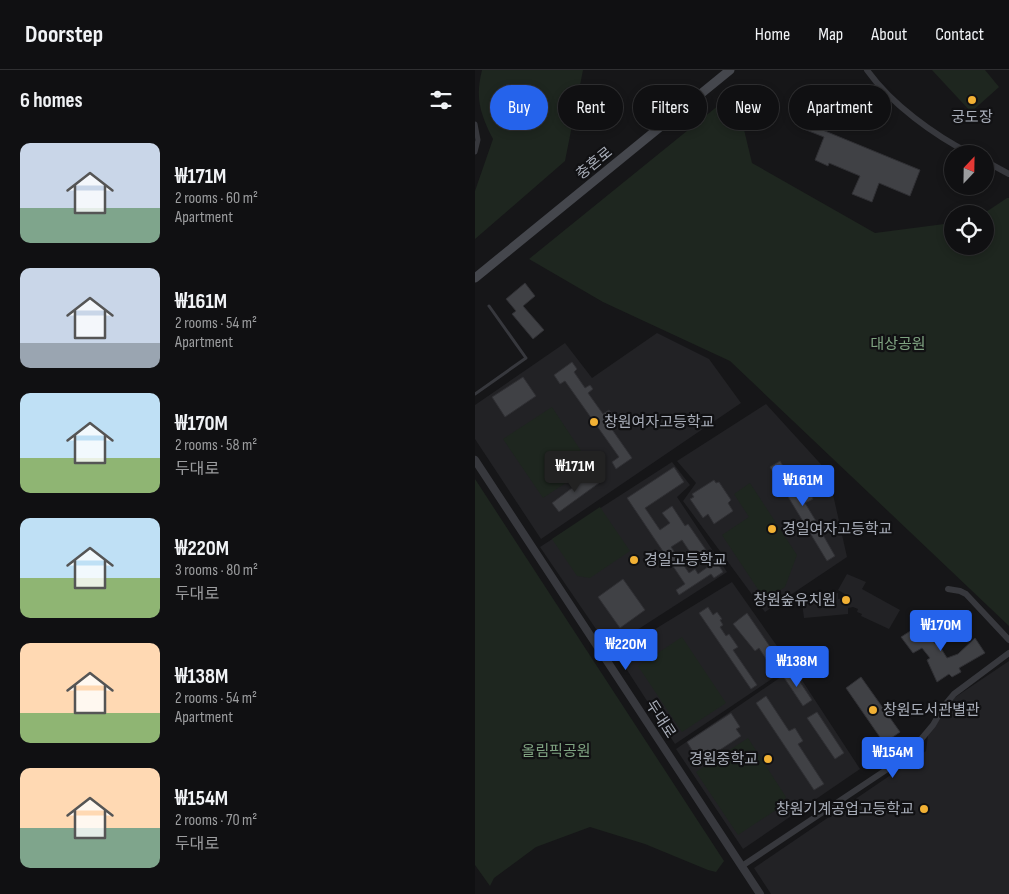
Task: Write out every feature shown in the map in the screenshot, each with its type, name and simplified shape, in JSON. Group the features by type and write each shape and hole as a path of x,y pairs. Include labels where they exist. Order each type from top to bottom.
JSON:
{"main road":[{"name":"충혼로","path":"475,278 730,70"}],"street":[{"path":"863,70 896,102 929,128 956,145"},
{"path":"867,70 872,78"},
{"path":"475,124 478,140 475,152"},
{"path":"994,166 1009,174"},
{"name":"두대로","path":"475,460 760,894"},
{"path":"948,589 966,594 1009,640"},
{"path":"742,866 907,756 933,725 944,706 954,694 1009,653"}],"lane":[{"path":"475,394 526,358 489,306"}],"shaded area":[{"name":"창원여자고등학교","path":"657,333 709,359 741,403 541,539 475,439 475,405 565,343 592,378"},
{"name":"경일여자고등학교","path":"766,404 828,472 847,557 765,612 683,501 696,483 677,461"},
{"name":"경일고등학교","path":"672,462 690,485 677,497 727,572 609,648 540,547"},
{"name":"창원숲유치원","path":"847,574 866,582 862,589 900,610 889,629 861,616 862,614 857,612 858,609 853,607 848,608 848,614 804,618 802,603 810,602 809,597 838,593 838,599 843,598 845,594 838,590"},
{"path":"732,582 791,666 675,744 616,653"},
{"name":"창원기계공업고등학교","path":"1009,661 1009,894 771,894 754,868 926,751 928,735 954,698"},
{"name":"경원중학교","path":"794,668 860,769 743,849 676,749"}],"green space":[{"path":"482,70 583,70 580,85 558,85 558,130 571,130 565,161 475,239 475,191 493,139 480,106"},
{"name":"궁도장","path":"932,70 985,70 999,87 971,112"},
{"name":"대상공원","path":"717,107 717,130 744,130 752,163 875,233 944,224 944,255 994,255 994,207 1009,198 1009,626 730,361 603,302 529,259 688,130 707,130 707,115"},
{"path":"552,407 591,466 543,498 503,439"},
{"name":"올림픽공원","path":"475,479 724,861 716,872 645,844 590,827 536,847 494,878 490,886 475,865"},
{"path":"750,483 797,555 785,587 765,600 722,535 749,517 734,494"},
{"path":"600,507 630,551 590,578 577,576 552,539"},
{"path":"682,637 726,703 682,732 638,666"},
{"path":"748,738 786,797 782,806 738,835 696,772"}],"building":[{"path":"806,130 822,130 920,170 910,196 879,183 872,202 852,194 860,176 829,163 828,166 815,160 824,137"},
{"path":"525,283 535,296 523,306 544,330 533,339 512,314 516,311 506,299"},
{"path":"572,362 577,369 574,372 585,388 590,385 593,389 588,393 603,414 609,410 618,423 611,428 632,458 616,469 612,462 619,457 565,381 560,384 554,375"},
{"path":"523,377 536,396 505,417 492,397"},
{"path":"780,461 789,476 794,473 805,494 809,491 813,499 805,503 819,526 823,524 827,532 823,535 835,556 827,561 770,467"},
{"path":"674,467 684,482 645,508 660,530 670,523 662,513 672,506 685,526 688,524 706,550 694,558 682,540 671,547 689,573 695,569 698,574 716,561 723,572 714,578 711,574 679,595 676,590 685,584 627,498"},
{"path":"588,476 592,481 596,478 599,483 559,512 552,503"},
{"path":"714,480 716,483 719,482 731,500 728,503 733,511 714,524 708,514 703,518 690,499 694,497 692,494"},
{"path":"623,579 645,610 620,628 598,597"},
{"path":"708,607 713,615 717,612 722,619 720,620 723,625 720,627 726,636 729,634 738,647 733,650 757,685 751,689 699,613"},
{"path":"747,613 786,670 777,676 759,648 755,651 733,624"},
{"path":"926,621 932,639 935,644 937,642 947,658 958,654 975,638 985,653 959,668 961,672 952,677 949,674 937,682 927,660 930,658 922,648 913,653 901,637"},
{"path":"792,670 812,700 803,706 783,676"},
{"name":"창원도서관별관","path":"861,677 900,732 884,743 846,688"},
{"path":"766,696 789,731 795,728 803,741 798,744 824,784 814,790 756,703"},
{"path":"817,712 844,753 835,759 807,718"},
{"path":"731,713 740,727 736,729 741,736 700,763 687,742"}],"place":[{"name":"궁도장","path":"972,100"},
{"name":"창원여자고등학교","path":"594,422"},
{"name":"경일여자고등학교","path":"772,529"},
{"name":"경일고등학교","path":"634,560"},
{"name":"창원숲유치원","path":"846,600"},
{"name":"창원도서관별관","path":"873,710"},
{"name":"경원중학교","path":"768,759"},
{"name":"창원기계공업고등학교","path":"924,809"}]}
